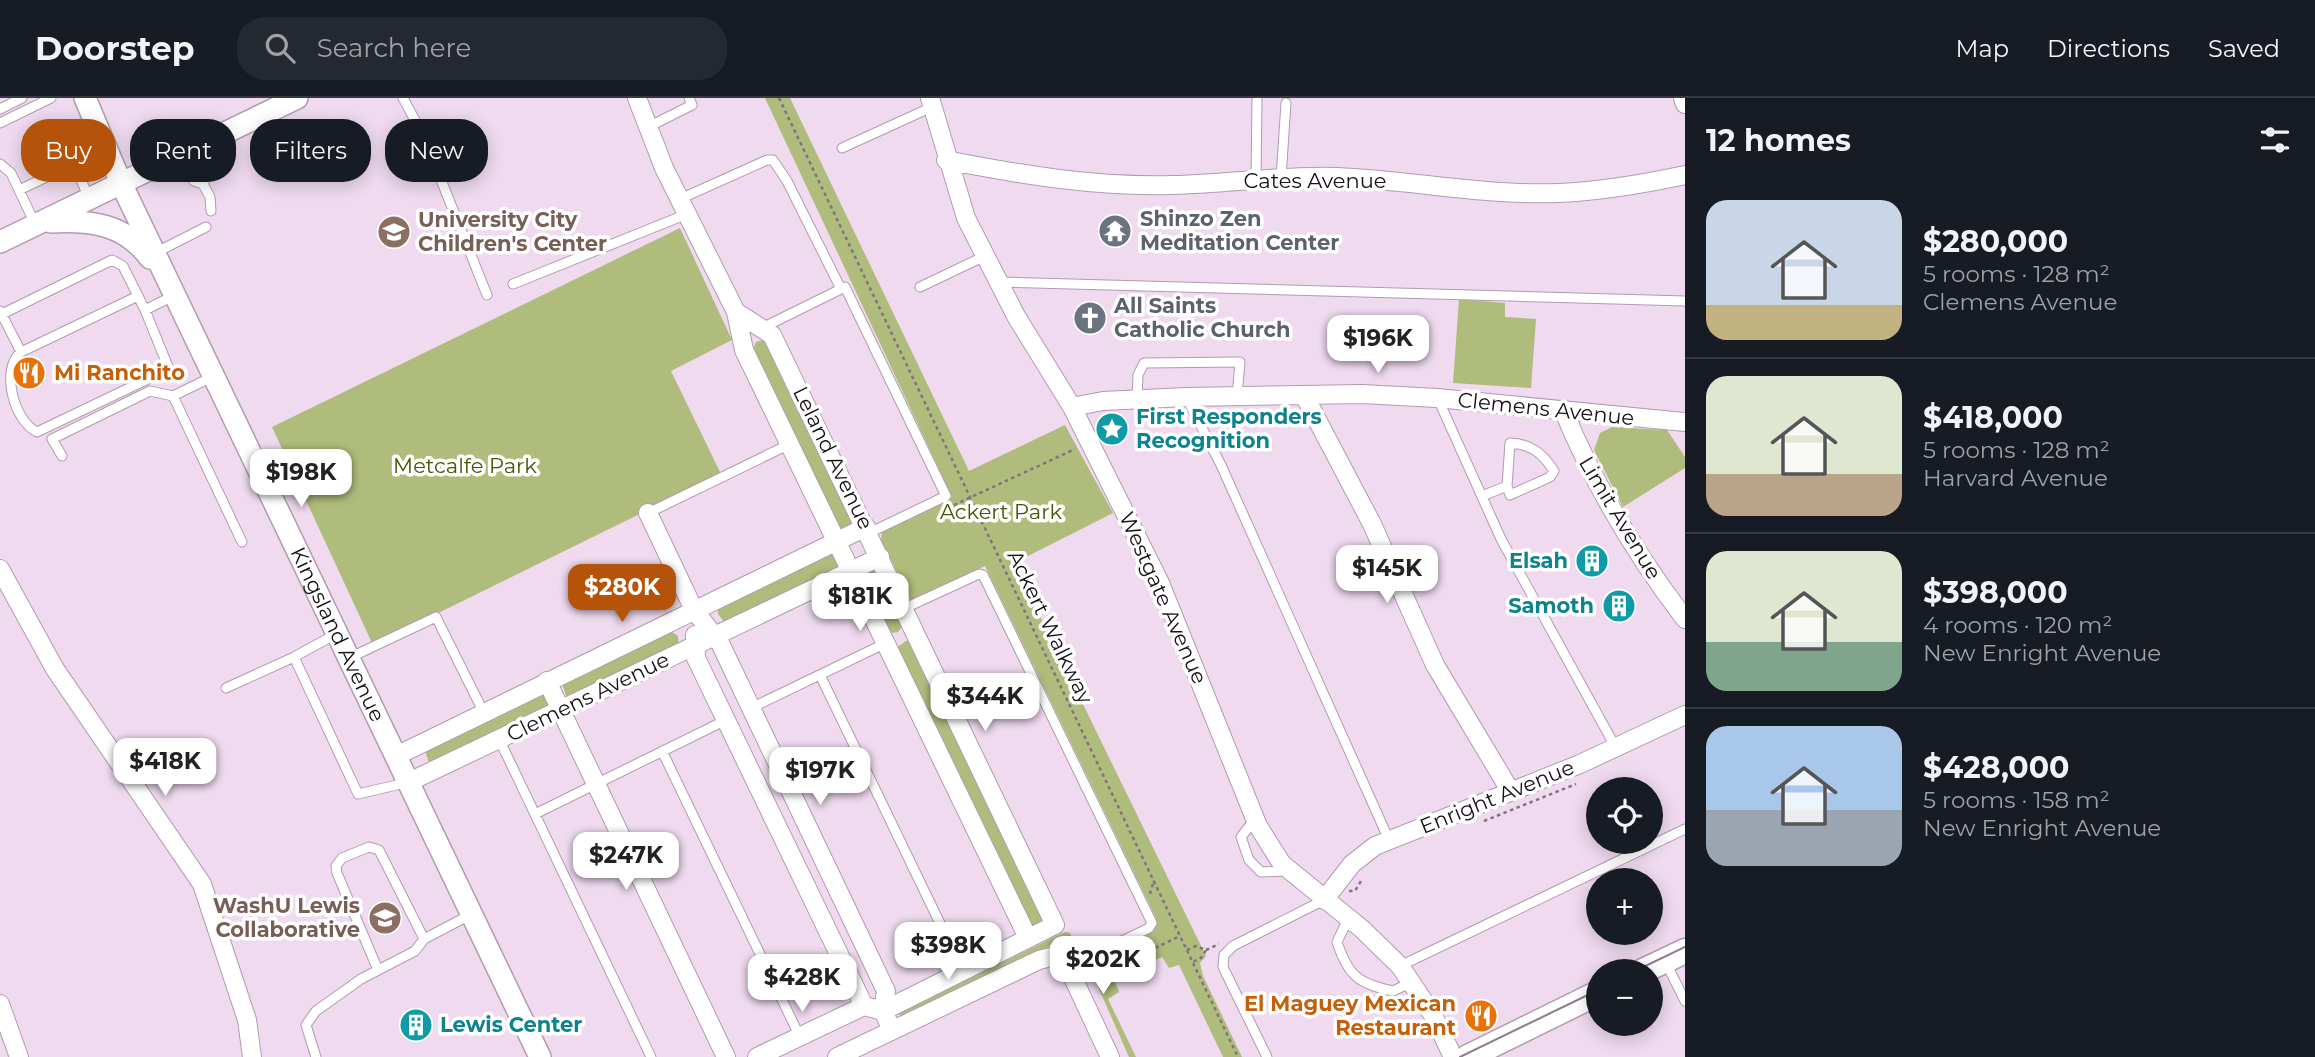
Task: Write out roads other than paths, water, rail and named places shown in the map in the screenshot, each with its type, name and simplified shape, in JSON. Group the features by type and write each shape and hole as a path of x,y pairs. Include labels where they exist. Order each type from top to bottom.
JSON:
{"main road":[{"path":"1468,1057 1586,999"}],"street":[{"name":"Kingsland Avenue","path":"85,98 94,119"},
{"path":"236,128 297,98"},
{"name":"Leland Avenue","path":"637,98 646,128 736,312 744,350 1028,938 1055,925 772,335 764,327 736,312"},
{"path":"1683,98 1685,104"},
{"name":"Westgate Avenue","path":"931,102 946,159 966,218 998,282 1072,407 1160,583 1255,819 1270,848 1289,871 1400,966 1433,1015 1453,1057"},
{"name":"Cates Avenue","path":"946,159 1013,173 1091,184 1174,185 1256,178 1335,177 1488,191 1558,193 1622,188 1685,176"},
{"name":"Kingsland Avenue","path":"116,171 540,1057"},
{"path":"0,242 130,179"},
{"path":"39,223 85,220 131,237 173,292"},
{"path":"1304,395 1372,524 1435,665 1511,792"},
{"name":"Clemens Avenue","path":"1072,407 1137,399 1186,397 1437,397 1564,412 1685,422"},
{"name":"Limit Avenue","path":"1564,412 1599,488 1654,577 1685,619"},
{"path":"648,513 694,610 714,635 751,708 855,925 886,991 883,1011 892,1030"},
{"name":"Clemens Avenue","path":"396,756 837,541 867,530"},
{"name":"Clemens Avenue","path":"409,782 880,557"},
{"path":"0,569 55,669 202,884 247,1020 252,1057"},
{"path":"694,610 696,658 864,1006"},
{"path":"886,643 915,630"},
{"path":"547,681 726,1057"},
{"path":"726,720 751,708"},
{"name":"Enright Avenue","path":"1324,900 1358,858 1390,840 1616,748 1685,715"},
{"path":"831,937 855,925"},
{"path":"757,1057 864,1006 883,1011 1028,938"},
{"path":"837,1057 1039,960 1055,956 1065,963 1110,1057"},
{"path":"1,1009 19,1057"}],"lane":[{"path":"0,109 22,98"},
{"path":"0,123 51,98"},
{"path":"403,98 424,137 487,295"},
{"path":"646,128 692,105 689,98"},
{"path":"1256,178 1257,98"},
{"path":"842,148 931,102"},
{"path":"1281,178 1286,103"},
{"path":"513,284 684,206 734,173 773,160 787,181 841,289"},
{"path":"0,164 11,173 39,223"},
{"path":"19,190 36,182"},
{"path":"82,182 90,198"},
{"path":"197,182 203,184 211,197 211,211"},
{"path":"155,254 205,227"},
{"path":"920,287 985,256"},
{"path":"21,352 1,313 112,260 123,266 138,296 145,310 169,369 37,432 29,428 9,388 12,362 21,352 138,296"},
{"path":"998,282 1685,301"},
{"path":"764,327 845,287 947,496 867,530"},
{"path":"145,310 173,292"},
{"path":"1137,399 1138,375 1144,363 1241,364 1237,396"},
{"path":"62,456 52,439 150,391 173,396 214,376"},
{"path":"173,396 243,542"},
{"path":"1186,397 1221,465 1390,840"},
{"path":"1437,397 1519,572 1616,748"},
{"path":"1510,443 1523,444 1543,453 1554,471 1550,477 1510,495 1507,486 1510,443"},
{"path":"648,513 790,444"},
{"path":"1482,496 1507,486"},
{"path":"905,608 979,574 983,575 1152,923 1149,928 1065,963"},
{"path":"349,658 436,617 484,713"},
{"path":"226,688 337,634"},
{"path":"751,708 886,643"},
{"path":"294,657 358,794 409,782"},
{"path":"820,675 963,971"},
{"path":"535,814 726,720"},
{"path":"499,739 651,1057"},
{"path":"662,751 800,1037"},
{"path":"1400,966 1685,829"},
{"path":"378,970 337,873 336,866 342,858 369,847 379,850 424,939"},
{"path":"1267,1057 1223,967 1224,955 1233,946 1324,900"},
{"path":"316,1057 306,1029 308,1019 321,1007 378,970 419,949 424,939 472,914"},
{"path":"1348,919 1337,942 1346,967 1358,979 1393,991 1412,982"},
{"path":"1664,961 1685,1000"}],"tram line":[{"path":"1660,959 1685,947"},
{"path":"1460,1057 1586,996"}],"place":[{"name":"Shinzo Zen Meditation Center","path":"1115,231"},
{"name":"University City Children's Center","path":"394,232"},
{"name":"All Saints Catholic Church","path":"1090,318"},
{"name":"Mi Ranchito","path":"29,373"},
{"name":"First Responders Recognition","path":"1112,429"},
{"name":"Elsah","path":"1592,561"},
{"name":"Samoth","path":"1619,606"},
{"name":"WashU Lewis Collaborative","path":"385,918"},
{"name":"El Maguey Mexican Restaurant","path":"1481,1016"},
{"name":"Lewis Center","path":"416,1025"}],"park label":[{"name":"Metcalfe Park","path":"465,466"},
{"name":"Ackert Park","path":"1001,512"}]}
